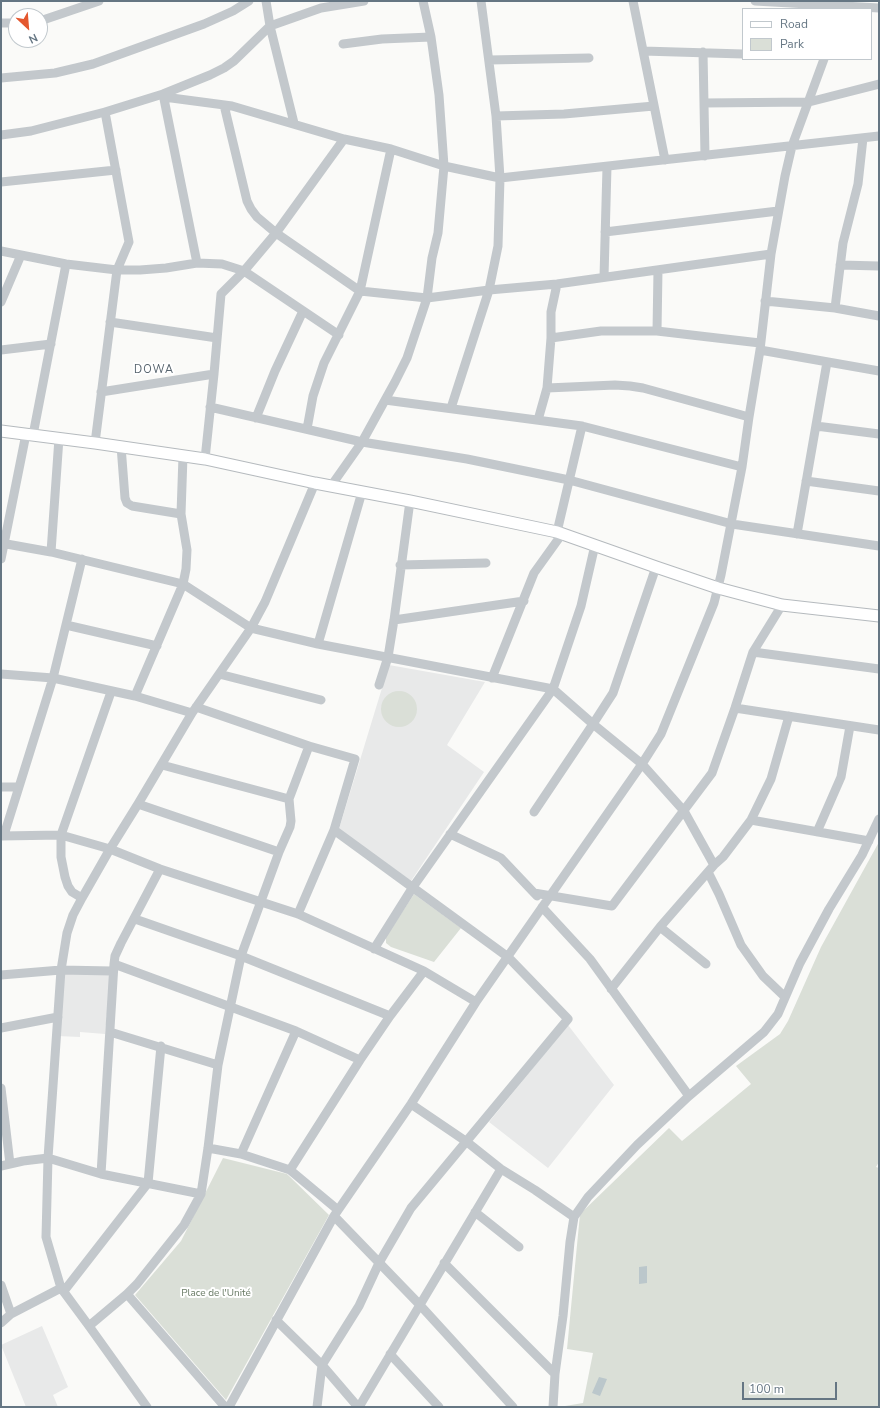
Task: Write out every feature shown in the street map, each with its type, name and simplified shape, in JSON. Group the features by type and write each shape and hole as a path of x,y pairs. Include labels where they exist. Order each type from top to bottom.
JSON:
{"main road":[{"path":"1,431 95,442 205,459 315,483 410,501 560,533 656,568 718,588 782,605 879,616"}],"street":[{"path":"48,18 99,1"},
{"path":"1,78 55,73 93,64 204,24 233,11 249,1"},
{"path":"266,1 270,26 294,123"},
{"path":"1,135 31,131 163,96 224,68 234,61 270,26 321,8 364,1"},
{"path":"331,486 362,442 407,358 427,298 432,258 438,233 444,166 439,95 431,37 423,1"},
{"path":"451,408 489,290 498,246 500,178 496,116 481,1"},
{"path":"633,1 665,160"},
{"path":"755,1 879,8"},
{"path":"343,44 382,39 431,37"},
{"path":"643,51 742,54"},
{"path":"703,52 705,156"},
{"path":"489,60 589,58"},
{"path":"229,1407 336,1213 410,1104 476,1002 642,764 661,734 714,602 718,588 732,524 742,467 778,211 792,146 824,60"},
{"path":"704,103 809,102 879,84"},
{"path":"163,96 232,106 294,123 344,139 391,149 444,166 500,178 879,136"},
{"path":"163,96 197,263"},
{"path":"224,105 247,201 257,217 276,233 360,291 427,298 489,290 557,284 771,254"},
{"path":"496,116 564,114 654,106"},
{"path":"95,442 117,270 129,242 105,112"},
{"path":"835,308 845,232 855,200 858,184 863,138"},
{"path":"205,459 214,374 220,294 244,271 276,233 344,139"},
{"path":"307,429 313,396 324,363 360,291 391,149"},
{"path":"604,277 607,166"},
{"path":"1,182 116,170"},
{"path":"605,232 778,211"},
{"path":"1,251 66,264 117,270 140,270 197,263 217,263 244,271 339,335"},
{"path":"1,302 21,255"},
{"path":"1,559 3,544 50,344 66,264"},
{"path":"840,265 879,266"},
{"path":"657,331 658,270"},
{"path":"538,420 547,388 551,338 551,312 557,284"},
{"path":"765,301 835,308 879,316"},
{"path":"256,418 275,371 303,311"},
{"path":"110,322 216,338"},
{"path":"551,338 601,331 657,331 760,347 827,362 879,371"},
{"path":"1,350 50,344"},
{"path":"797,534 827,362"},
{"path":"101,392 214,374"},
{"path":"547,388 614,385 630,386 749,417"},
{"path":"385,400 582,426 742,467"},
{"path":"210,407 362,442 467,459 569,480 732,524 879,546"},
{"path":"492,678 534,573 560,533 569,480 582,426"},
{"path":"816,426 879,434"},
{"path":"51,552 59,438"},
{"path":"121,446 125,498 127,503 132,506 181,514"},
{"path":"135,696 184,584 187,550 181,514 183,456"},
{"path":"806,481 879,491"},
{"path":"147,1407 62,1290 46,1237 48,1158 61,970 67,933 73,915 110,849 194,710 251,628 270,594 315,483"},
{"path":"318,644 362,492"},
{"path":"379,685 388,657 410,501"},
{"path":"3,544 51,552 184,584 251,628 318,644 553,689 642,764 684,811 711,869 719,894 741,945 763,976 785,996"},
{"path":"374,949 413,887 553,689 581,606 595,545"},
{"path":"82,559 53,678 2,836 61,835 110,849 160,869 298,914 424,971 476,1002"},
{"path":"400,565 486,563"},
{"path":"534,812 613,693 656,568"},
{"path":"394,620 524,601"},
{"path":"534,893 612,906 712,773 753,652 782,605"},
{"path":"66,625 157,646"},
{"path":"753,652 879,669"},
{"path":"1,674 53,678 194,710 355,759 334,830 298,914"},
{"path":"219,674 322,700"},
{"path":"82,898 72,892 65,877 61,857 61,835 110,692"},
{"path":"735,708 879,730"},
{"path":"611,989 660,927 723,857 751,820 771,779 789,716"},
{"path":"817,832 841,777 850,726"},
{"path":"89,1326 127,1294 184,1225 201,1194 218,1065 241,956 290,826 290,799 309,746"},
{"path":"162,765 290,799"},
{"path":"1,787 19,787"},
{"path":"138,804 279,852"},
{"path":"554,1407 555,1374 574,1217 588,1196 637,1146 688,1096 764,1032 778,1014 800,963 822,921 869,841 879,819"},
{"path":"751,820 869,841"},
{"path":"317,1407 322,1364 359,1306 379,1263 411,1208 568,1019 508,958 334,830"},
{"path":"450,834 501,858 534,893 590,959 688,1096"},
{"path":"101,1174 113,967 115,956 160,869"},
{"path":"135,919 241,956 390,1016"},
{"path":"660,927 706,964"},
{"path":"1,974 113,967 296,1031 360,1060"},
{"path":"290,1170 360,1060 390,1016 424,971"},
{"path":"1,1028 58,1017"},
{"path":"241,1154 296,1031"},
{"path":"110,1032 161,1046 218,1065"},
{"path":"1,1323 11,1314 62,1290 148,1183 161,1046"},
{"path":"1,1088 5,1165 48,1158 101,1174 201,1194"},
{"path":"410,1104 467,1142 501,1169 574,1217"},
{"path":"208,1148 241,1154 290,1170 336,1213 379,1263 419,1304 513,1407"},
{"path":"276,1320 322,1364 359,1407 419,1304 501,1169"},
{"path":"475,1212 519,1247"},
{"path":"444,1263 555,1374"},
{"path":"1,1285 11,1314"},
{"path":"127,1294 225,1407"},
{"path":"390,1354 439,1407"}],"shaded area":[{"path":"389,665 485,682 447,745 484,772 411,881 339,829"},
{"path":"111,972 105,1034 80,1032 80,1037 57,1036 63,973"},
{"path":"568,1025 614,1085 548,1168 489,1122"},
{"path":"647,1266 647,1283 639,1284 639,1267"},
{"path":"42,1326 68,1387 53,1395 58,1407 26,1407 1,1345"},
{"path":"599,1377 607,1379 600,1396 592,1393"}],"green space":[{"path":"403,691 412,696 416,702 416,716 412,722 403,727 395,727 386,722 382,716 381,705 386,696 392,692"},
{"path":"879,842 879,1162 876,1167 879,1168 879,1407 559,1407 583,1403 593,1353 567,1349 580,1214 669,1128 682,1141 751,1084 736,1066 780,1034 788,1021 821,947"},
{"path":"414,894 461,928 434,962 391,947 386,943 386,937"},
{"name":"Place de l'Unité","path":"223,1158 287,1174 329,1215 226,1400 135,1295 181,1241"}],"district":[{"name":"DOWA","path":"154,370"}]}
